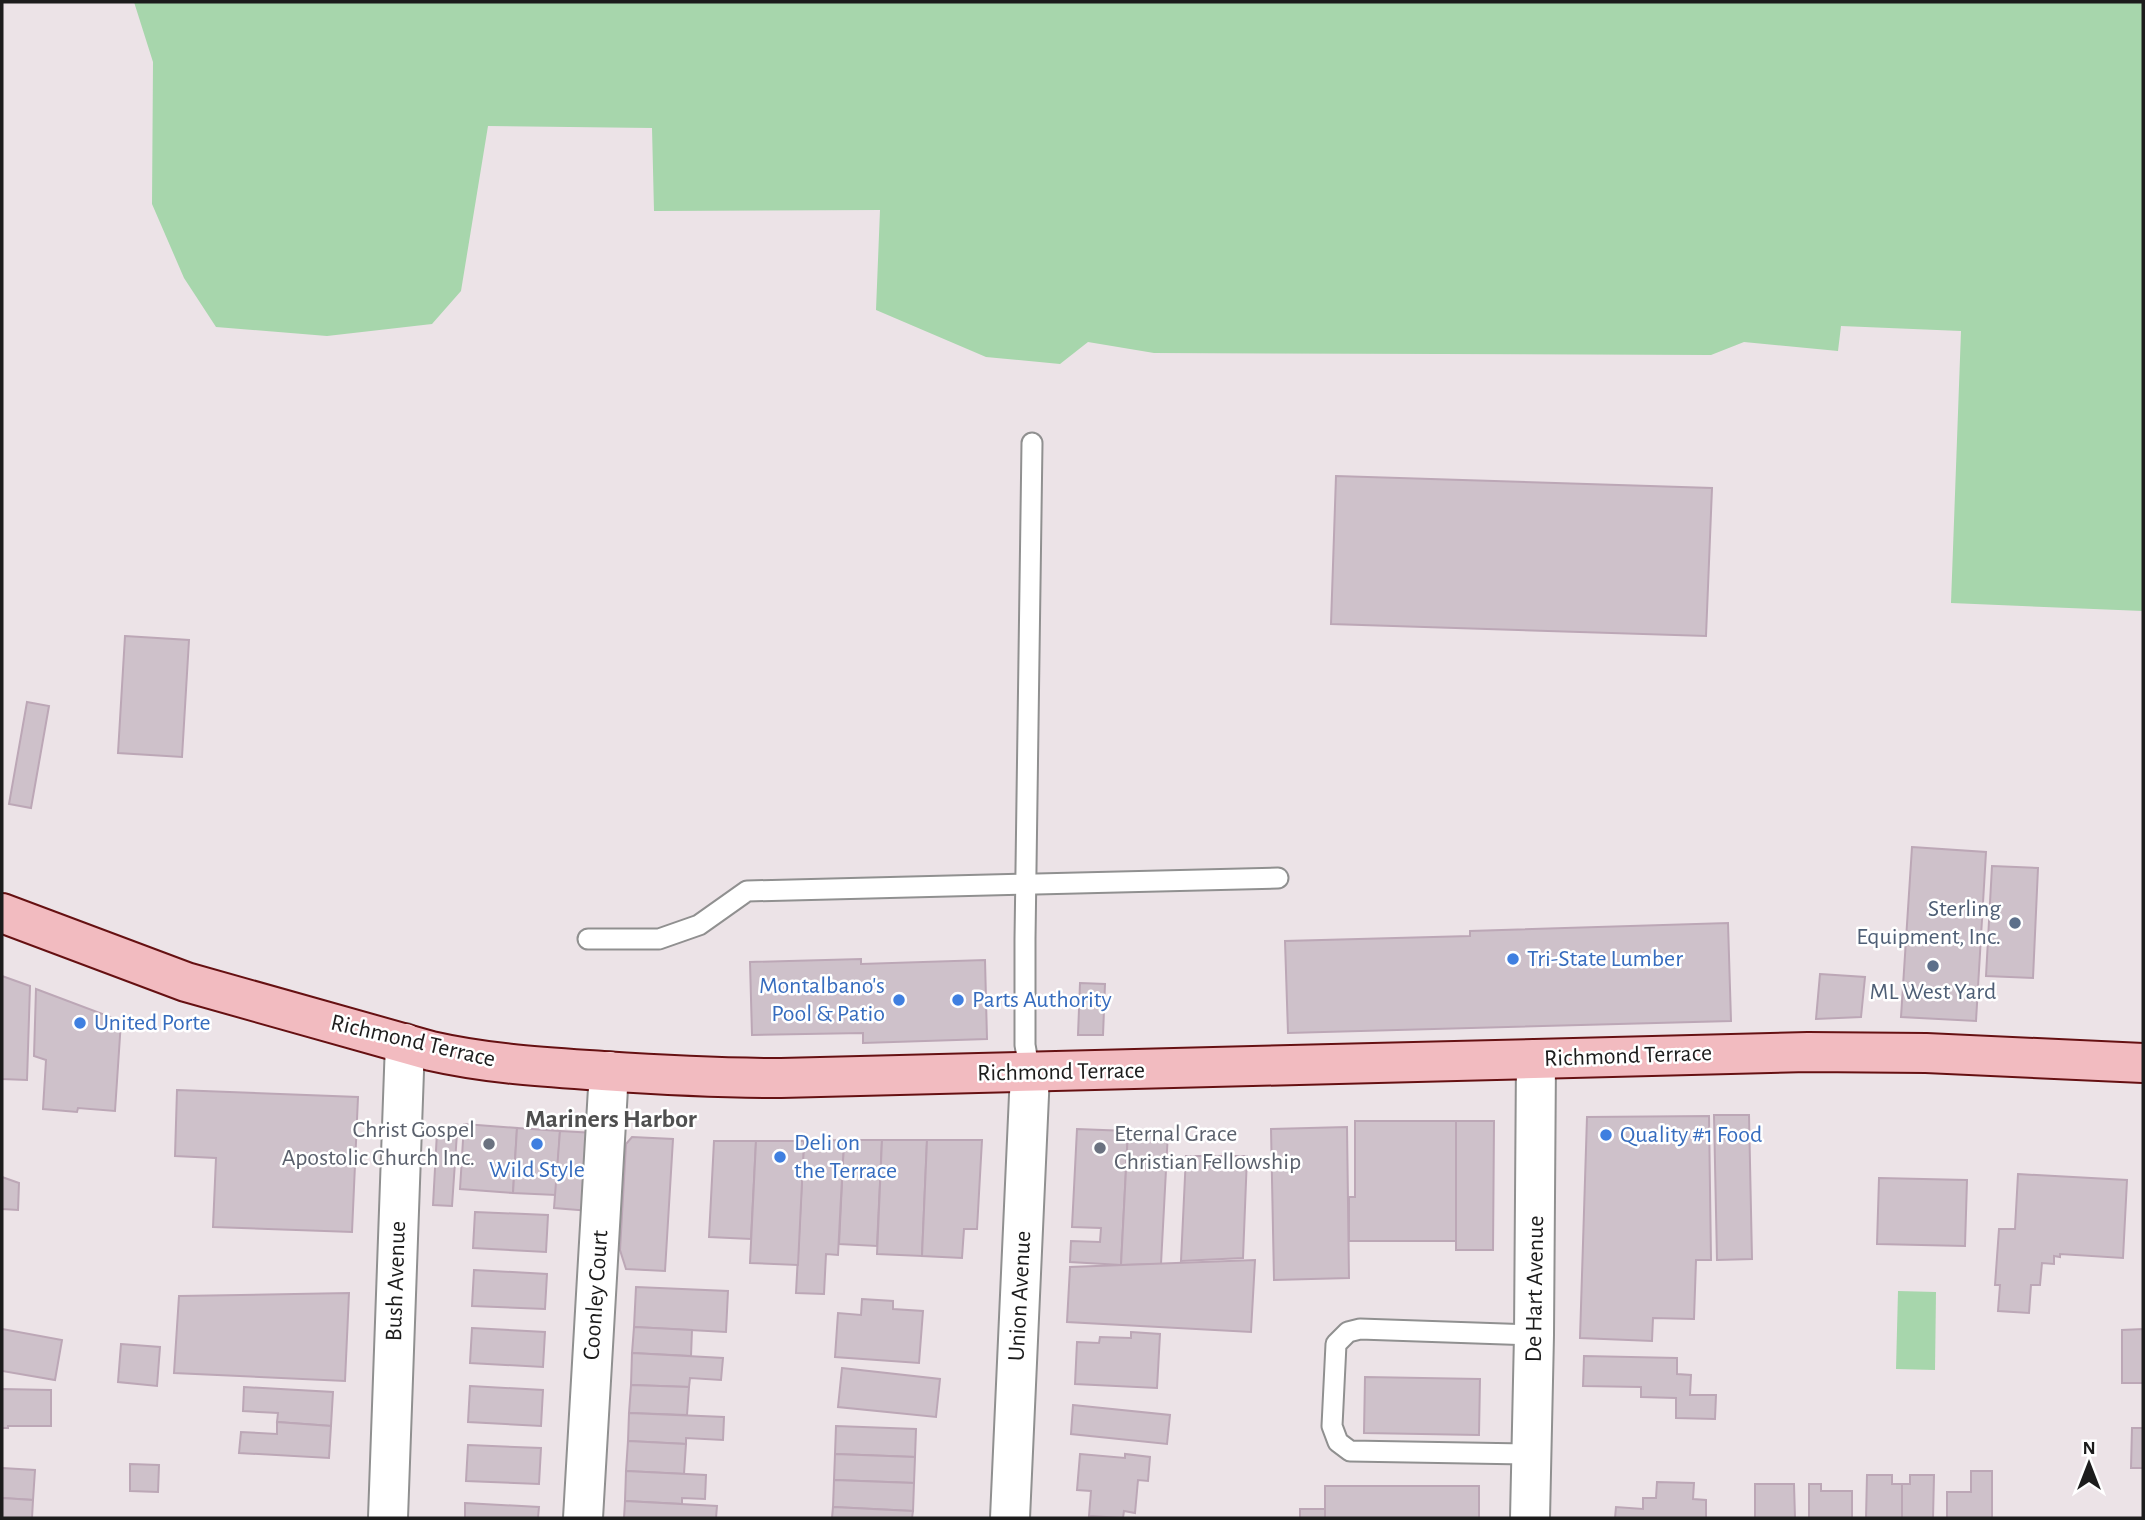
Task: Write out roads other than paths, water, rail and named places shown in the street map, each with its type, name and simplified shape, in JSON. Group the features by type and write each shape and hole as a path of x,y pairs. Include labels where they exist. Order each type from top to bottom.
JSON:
{"main road":[{"name":"Richmond Terrace","path":"2,913 186,982 405,1044 489,1062 609,1071 735,1078 1880,1052 2143,1063"}],"street":[{"name":"Bush Avenue","path":"388,1518 405,1044"},
{"name":"De Hart Avenue","path":"1530,1518 1536,1059"},
{"name":"Coonley Court","path":"583,1518 609,1071"},
{"name":"Union Avenue","path":"1010,1518 1030,1073"}],"lane":[{"path":"1030,1073 1025,1045 1032,443"},
{"path":"588,939 659,939 699,925 747,891 1278,878"},
{"path":"1532,1454 1350,1451 1338,1442 1332,1426 1336,1344 1348,1332 1360,1329 1534,1335"}],"place":[{"name":"Sterling Equipment, Inc.","path":"2015,923"},
{"name":"Tri-State Lumber","path":"1513,959"},
{"name":"ML West Yard","path":"1933,966"},
{"name":"Montalbano's Pool & Patio","path":"899,1000"},
{"name":"Parts Authority","path":"958,1000"},
{"name":"United Porte","path":"80,1023"},
{"name":"Quality #1 Food","path":"1606,1135"},
{"name":"Christ Gospel Apostolic Church Inc.","path":"489,1144"},
{"name":"Wild Style","path":"537,1144"},
{"name":"Eternal Grace Christian Fellowship","path":"1100,1148"},
{"name":"Deli on the Terrace","path":"780,1157"}],"district":[{"name":"Mariners Harbor","path":"611,1119"}]}
